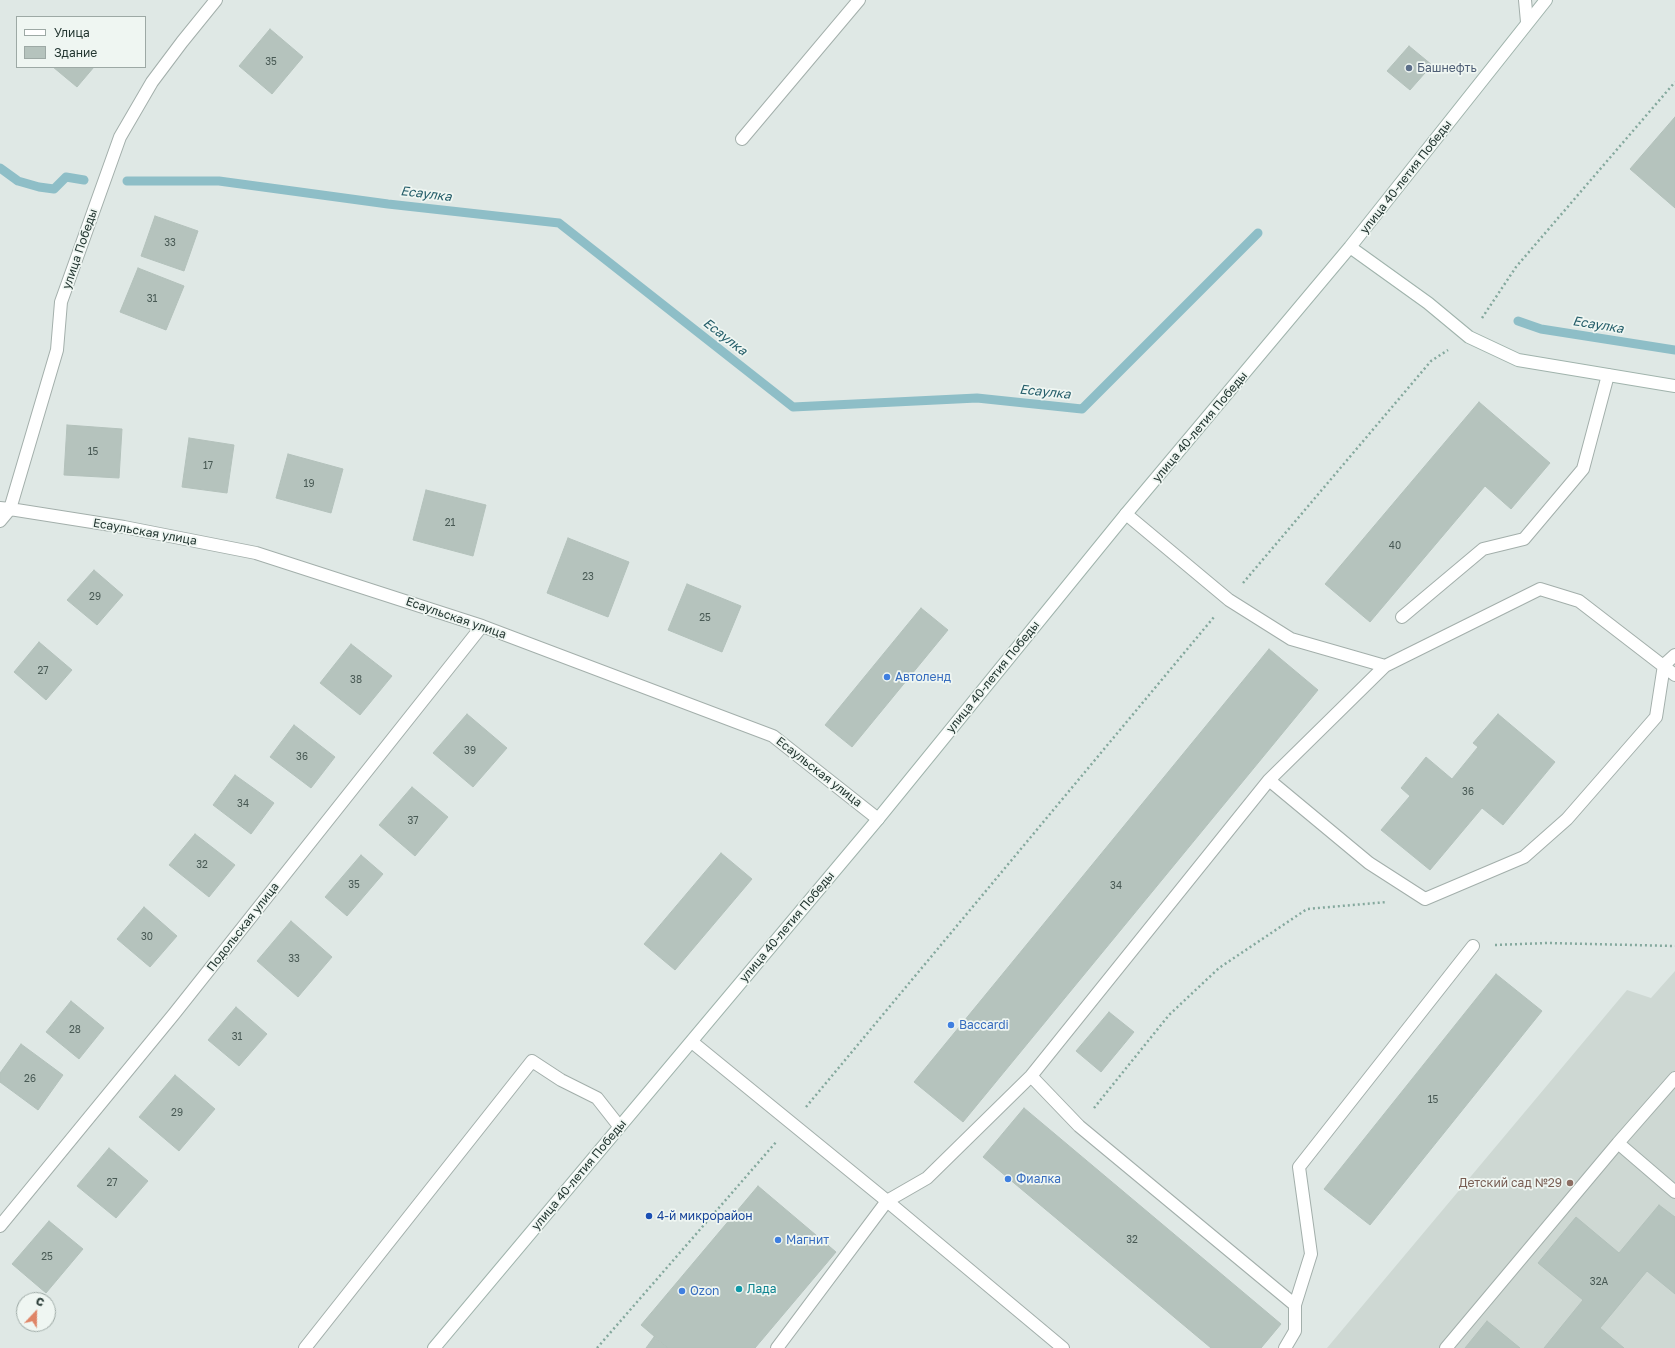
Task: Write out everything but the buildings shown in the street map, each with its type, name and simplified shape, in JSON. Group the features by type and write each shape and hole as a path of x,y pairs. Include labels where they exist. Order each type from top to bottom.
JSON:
{"street":[{"name":"улица Победы","path":"0,521 57,350 61,302 120,137 152,82 216,0"},
{"path":"742,139 859,0"},
{"path":"1525,0 1527,22"},
{"name":"улица 40-летия Победы","path":"434,1348 878,819 1126,514 1350,247 1527,22 1546,0"},
{"path":"1350,247 1428,303 1469,337 1518,360 1675,386"},
{"path":"1402,617 1483,549 1524,539 1583,470 1608,375"},
{"name":"Есаульская улица","path":"5,508 124,527 256,553 482,626 773,736 878,819"},
{"path":"1126,514 1229,600 1291,639 1385,666"},
{"path":"777,1348 887,1201 927,1178 1031,1076 1269,780 1385,666 1540,589 1579,601 1664,665 1675,675"},
{"name":"Подольская улица","path":"0,1226 169,1020 482,626"},
{"path":"1269,780 1369,863 1425,899 1524,857 1567,818 1656,717 1664,665 1675,655"},
{"path":"1285,1348 1295,1331 1295,1305 1312,1254 1299,1168 1473,946"},
{"path":"692,1042 793,1123 1063,1348"},
{"path":"305,1348 532,1061 561,1080 597,1098 619,1126"},
{"path":"1031,1076 1079,1126 1295,1305"},
{"path":"1446,1348 1618,1143 1675,1078"},
{"path":"1618,1143 1675,1192"}],"path":[{"path":"597,1348 793,1123 1229,600 1431,361 1469,337 1516,267 1675,82"},
{"path":"1079,1126 1169,1015 1219,968 1306,909 1425,899"},
{"path":"1473,946 1548,943 1675,946"}],"shaded area":[{"name":"Детский сад №29","path":"1675,971 1675,1348 1327,1348 1627,990 1651,998"}],"waterway":[{"name":"Есаулка","path":"0,168 18,181 39,187 54,189 66,177 84,180"},
{"name":"Есаулка","path":"127,181 219,181 388,204 559,223 793,407 977,398 1082,409 1258,233"},
{"name":"Есаулка","path":"1518,321 1541,329 1675,350"}],"place":[{"name":"Башнефть","path":"1409,68"},
{"name":"Автоленд","path":"887,677"},
{"name":"Baccardi","path":"951,1025"},
{"name":"Фиалка","path":"1008,1179"},
{"name":"Детский сад №29","path":"1570,1183"},
{"name":"4-й микрорайон","path":"649,1216"},
{"name":"Магнит","path":"778,1240"},
{"name":"Лада","path":"739,1289"},
{"name":"Ozon","path":"682,1291"}]}
